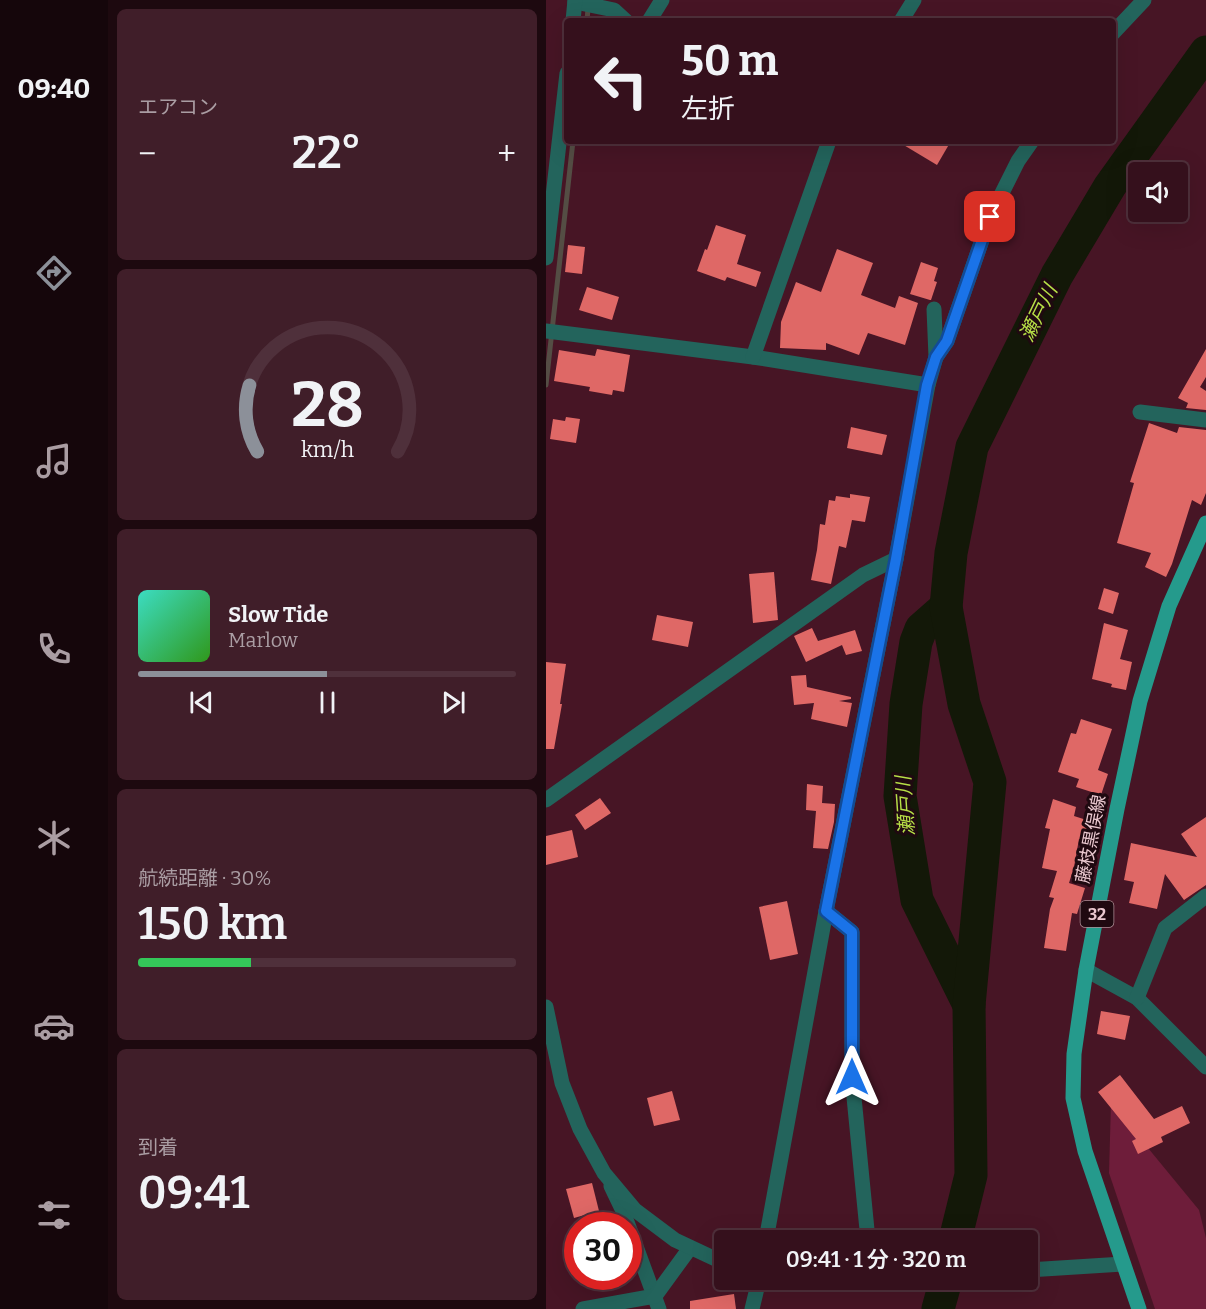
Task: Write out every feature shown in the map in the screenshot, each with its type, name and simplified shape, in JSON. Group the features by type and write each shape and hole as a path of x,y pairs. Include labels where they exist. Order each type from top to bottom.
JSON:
{"main road":[{"name":"藤枝黒俣線","path":"1139,1309 1085,1151 1073,1098 1074,1054 1086,970 1140,701 1169,606 1206,523"}],"street":[{"path":"651,18 662,0"},
{"path":"903,18 914,0"},
{"path":"1116,30 1144,0"},
{"path":"573,18 575,1 614,10 623,18"},
{"path":"546,258 564,99"},
{"path":"753,357 828,144"},
{"path":"768,1230 826,911 896,559 927,385 936,357 947,341 990,217 1018,161 1030,144"},
{"path":"934,309 936,357"},
{"path":"546,331 753,357 927,385"},
{"path":"1140,412 1206,420"},
{"path":"546,800 863,575 896,559"},
{"path":"1137,998 1165,928 1206,896"},
{"path":"826,911 852,932 852,1077 867,1230"},
{"path":"1086,970 1137,998 1206,1067"},
{"path":"546,1007 562,1083 580,1129 623,1211 657,1303"},
{"path":"604,1173 635,1210 675,1240 714,1259"},
{"path":"657,1303 690,1248"},
{"path":"1038,1269 1123,1264"},
{"path":"752,1309 757,1290"},
{"path":"583,1309 657,1303"}],"shaded area":[{"path":"1111,1103 1199,1210 1206,1238 1206,1309 1155,1309 1109,1173"}],"building":[{"path":"902,144 949,144 937,165"},
{"path":"716,225 746,235 737,264 761,272 756,287 727,277 725,281 697,271"},
{"path":"568,245 585,247 582,274 565,272"},
{"path":"837,249 873,263 861,295 895,308 899,296 918,303 905,345 868,333 859,355 826,343 826,350 780,348 781,322 796,282 821,292"},
{"path":"921,262 938,268 934,281 937,282 931,300 910,294"},
{"path":"587,287 619,297 612,320 579,310"},
{"path":"597,349 630,355 624,392 613,390 612,395 589,391 590,387 554,381 559,350 595,356"},
{"path":"1206,349 1206,377 1200,387 1206,391 1206,410 1186,408 1188,403 1178,398"},
{"path":"566,417 580,419 576,443 550,439 553,419 565,421"},
{"path":"1149,423 1177,433 1179,427 1206,430 1206,493 1201,505 1192,500 1166,577 1145,567 1151,553 1117,543 1134,483 1130,482"},
{"path":"851,427 887,435 882,455 847,448"},
{"path":"850,494 870,497 865,522 852,520 846,548 839,546 831,584 811,580 820,524 825,525 829,500 835,501 836,496 850,498"},
{"path":"774,572 778,620 753,623 749,574"},
{"path":"1104,588 1119,593 1113,614 1098,609"},
{"path":"657,615 693,622 688,647 652,640"},
{"path":"1104,623 1128,630 1120,659 1132,662 1126,690 1092,679"},
{"path":"812,628 818,641 855,630 862,651 846,655 842,645 806,662 794,636"},
{"path":"546,662 566,664 554,749 546,749"},
{"path":"806,675 807,687 851,697 851,699 839,701 852,703 847,727 811,719 814,703 794,705 791,676"},
{"path":"1081,719 1112,729 1098,770 1108,774 1101,795 1076,787 1079,779 1058,772 1071,733 1076,734"},
{"path":"807,784 823,786 822,803 835,804 828,849 813,848 816,811 806,810"},
{"path":"600,798 611,813 585,830 575,815"},
{"path":"1053,799 1076,807 1074,816 1099,824 1094,843 1079,839 1069,883 1085,888 1077,914 1072,913 1066,951 1044,948 1054,898 1049,897 1057,871 1042,868 1050,829 1045,828"},
{"path":"1206,817 1206,885 1184,900 1165,874 1157,909 1129,903 1134,882 1124,880 1131,843 1197,857 1181,834"},
{"path":"572,830 578,857 546,865 546,836"},
{"path":"787,901 798,954 770,960 759,907"},
{"path":"1101,1011 1130,1016 1125,1040 1097,1034"},
{"path":"1120,1075 1154,1119 1182,1106 1190,1123 1161,1137 1163,1142 1138,1154 1132,1141 1136,1139 1098,1092"},
{"path":"672,1091 680,1120 654,1126 647,1098"},
{"path":"592,1183 599,1211 572,1212 566,1189"},
{"path":"734,1294 736,1309 690,1309 690,1301"}],"waterway":[{"path":"587,18 588,8"},
{"name":"瀬戸川","path":"957,1230 971,1175 969,1005 990,782 964,704 946,607 951,553 972,447 1057,275 1110,186 1206,52"},
{"path":"546,385 573,144"},
{"name":"瀬戸川","path":"946,607 921,629 916,642 906,704 900,796 917,900 969,1005"},
{"name":"瀬戸川","path":"938,1309 943,1290"}],"route":[{"path":"852,1077 852,932 826,911 896,559 927,385 936,357 947,341 990,217"}]}
